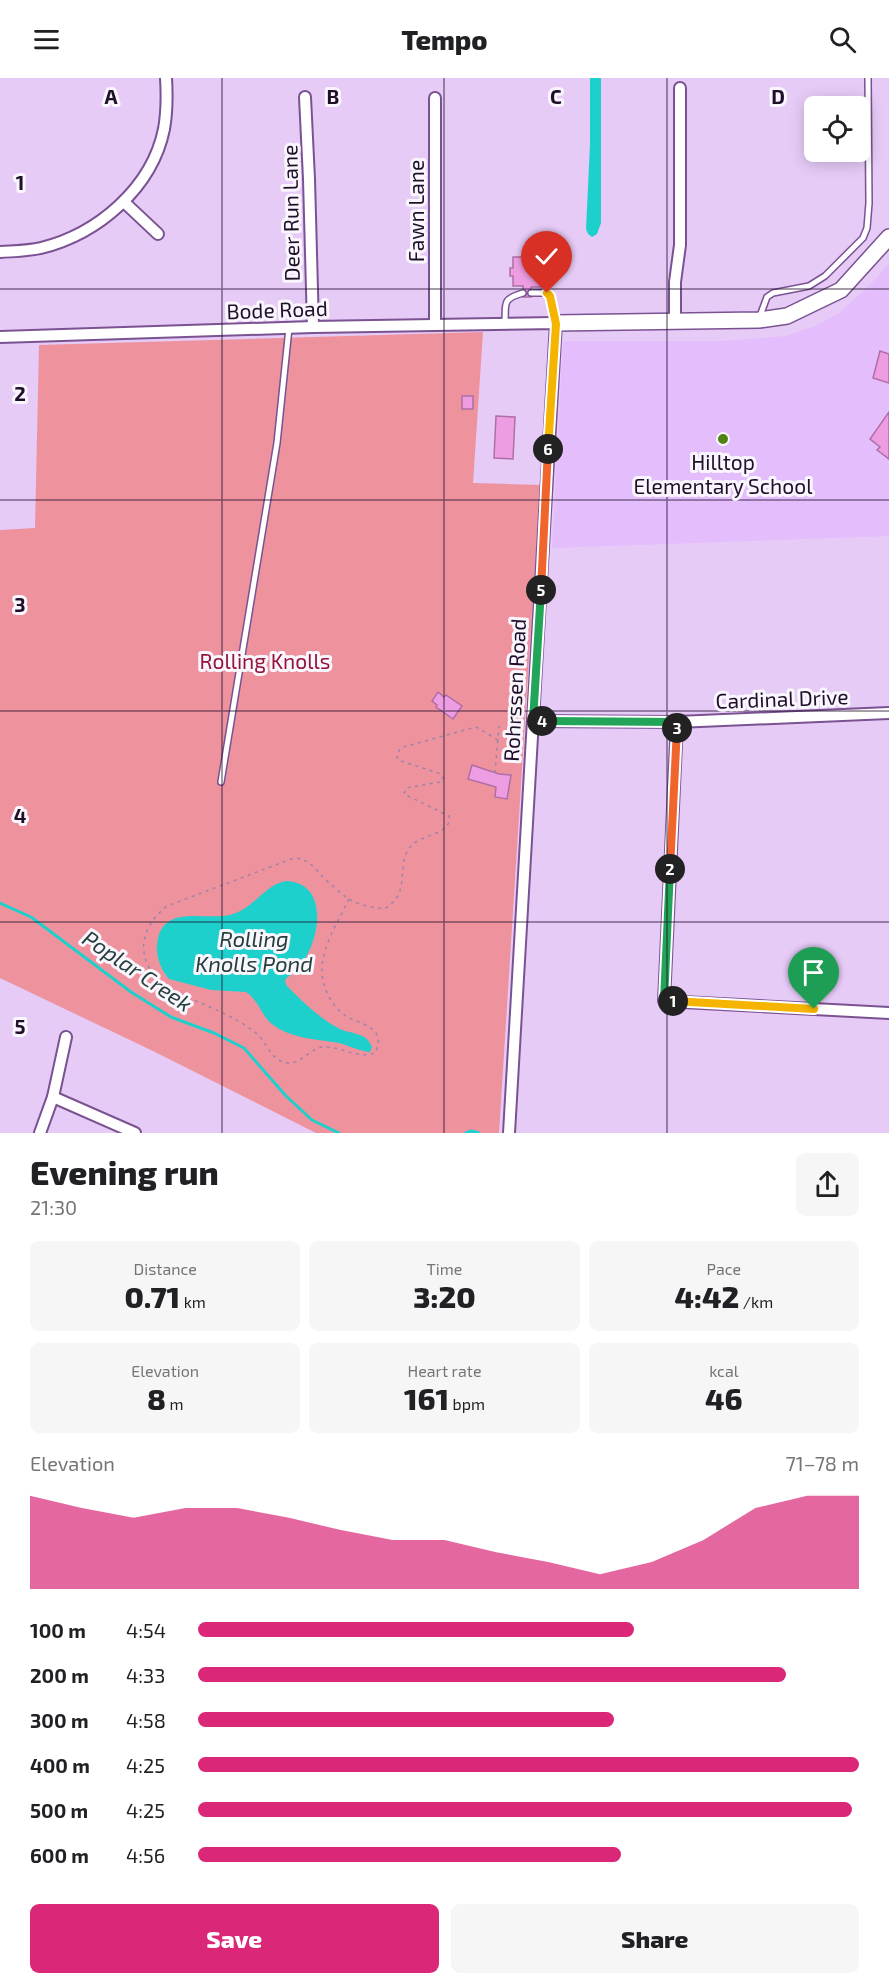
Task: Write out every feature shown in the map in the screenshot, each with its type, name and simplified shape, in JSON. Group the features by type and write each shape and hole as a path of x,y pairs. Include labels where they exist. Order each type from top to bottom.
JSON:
{"street":[{"path":"0,252 40,248 64,241 90,228 124,202 144,174 164,129 166,78"},
{"path":"675,321 675,282 680,245 680,88"},
{"name":"Deer Run Lane","path":"305,97 313,327"},
{"name":"Fawn Lane","path":"435,98 435,325"},
{"path":"124,202 158,234"},
{"path":"556,324 759,320 787,315 841,290 889,237"},
{"name":"Bode Road","path":"0,337 313,327 556,324"},
{"name":"Rohrssen Road","path":"509,1128 556,324"},
{"name":"Cardinal Drive","path":"533,721 677,722 889,713"},
{"path":"677,722 664,1001 889,1013"},
{"path":"40,1133 53,1097 66,1036"},
{"path":"53,1097 135,1133"}],"lane":[{"path":"759,320 767,297 773,293 809,286 825,276 863,238 867,228 869,203 868,78"},
{"path":"505,325 506,301 510,297 523,293"},
{"path":"531,293 547,293 550,296 556,324"},
{"path":"221,782 277,443 289,328"}],"path":[{"path":"495,773 499,726"},
{"path":"349,899 323,958 323,983 333,1004 345,1015 371,1028 377,1036 378,1045 375,1053 366,1056 325,1047 315,1048 295,1062 287,1063 278,1060 259,1035 242,1022 173,992 163,985 155,977 144,955 147,928 155,916 167,906 294,858 302,858 311,863 326,880 349,899 384,909 394,904 399,895 409,848 417,841 450,824 449,816 404,794 406,788 440,782 443,778 441,774 398,760 400,748 476,727 498,740"}],"shaded area":[{"name":"Hilltop Elementary School","path":"889,263 889,536 552,548 563,341 724,341 786,336 815,326 839,313 871,284"}],"green space":[{"name":"Rolling Knolls","path":"483,332 473,483 540,485 499,1133 316,1133 155,1052 0,978 0,530 35,528 39,345"}],"water":[{"path":"590,78 601,78 601,223 597,234 592,237 586,229"},
{"name":"Rolling Knolls Pond","path":"286,881 302,885 312,895 317,908 317,924 306,956 285,982 324,1019 338,1028 366,1038 372,1047 370,1052 339,1043 287,1033 268,1020 246,992 211,990 169,979 161,967 157,945 160,931 167,923 188,916 225,916 236,913 272,887"}],"building":[{"path":"513,257 542,257 542,266 545,266 543,287 531,287 531,297 523,297 523,286 513,286 510,268 513,268"},
{"path":"880,351 889,354 889,383 873,378"},
{"path":"462,396 473,396 473,409 462,409"},
{"name":"Hilltop Elementary School","path":"889,412 889,459 877,450 880,447 870,439"},
{"path":"496,416 515,417 513,459 494,458"},
{"path":"438,692 462,706 453,719 436,707 437,705 432,701"},
{"path":"472,765 499,774 511,775 507,799 495,797 496,787 468,779"}],"waterway":[{"name":"Poplar Creek","path":"0,903 31,917 131,992 171,1017 214,1033 244,1048 286,1096 312,1120 339,1133"},
{"name":"Poplar Creek","path":"466,1133 471,1131 479,1133"}],"place":[{"name":"Hilltop Elementary School","path":"723,439"}],"route":[{"path":"547,293 553,306 556,324 533,721 677,722 664,1001 814,1009"}]}
